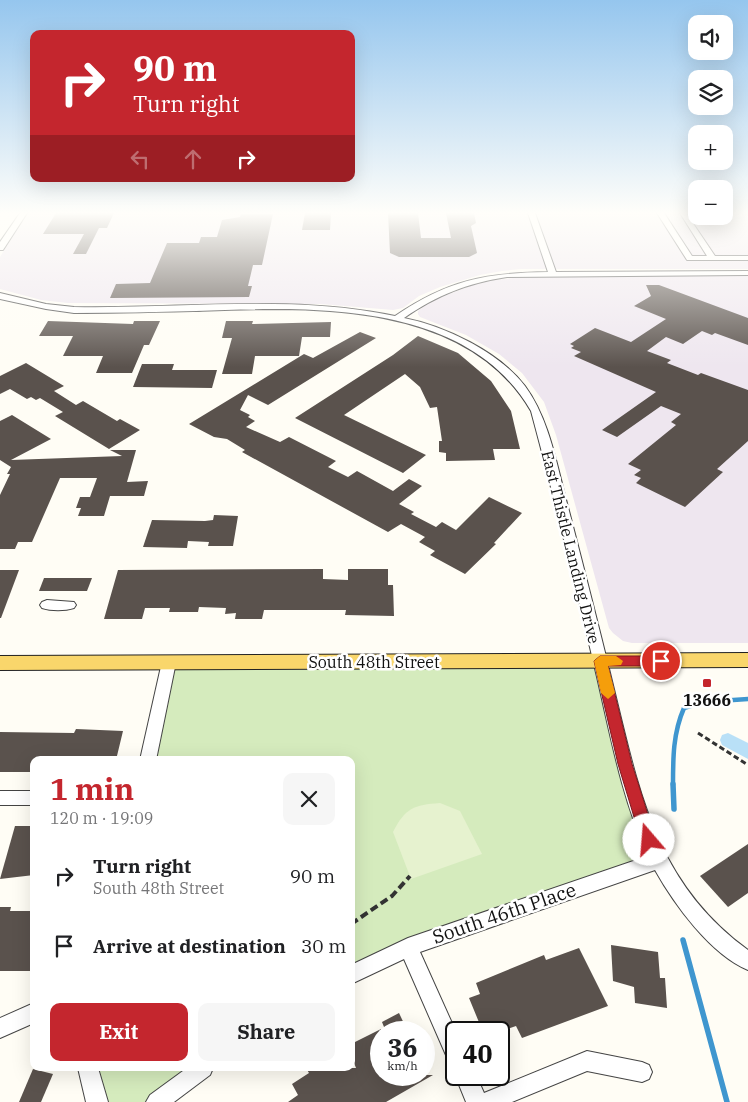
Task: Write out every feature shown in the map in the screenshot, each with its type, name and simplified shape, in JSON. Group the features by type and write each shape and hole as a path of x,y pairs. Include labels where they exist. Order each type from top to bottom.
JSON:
{"main road":[{"name":"South 48th Street","path":"0,663 748,660"}],"street":[{"path":"549,264 552,273"},
{"path":"398,318 431,295 462,283 507,275 552,273 748,273"},
{"name":"East Thistle Landing Drive","path":"0,296 74,310 309,308 349,310 398,318 448,334 486,355 513,378 536,411 625,764 649,840 669,878 704,924 736,953 748,961"},
{"path":"47,605 69,605"},
{"path":"149,756 169,662"},
{"path":"0,798 30,798"},
{"name":"South 46th Place","path":"355,973 408,947 613,874 660,860"},
{"path":"408,947 445,1030"},
{"path":"0,1028 30,1015"},
{"path":"486,1102 587,1061 642,1072"},
{"path":"89,1071 97,1102"},
{"path":"157,1102 199,1071"},
{"path":"470,1086 477,1102"}],"path":[{"path":"698,733 748,765"},
{"path":"355,921 372,907 385,902 410,876"}],"shaded area":[{"path":"0,264 748,264 748,269 521,269 502,271 480,275 440,287 419,296 403,308 393,310 321,304 68,303 41,300 0,289"},
{"path":"534,276 748,276 748,643 632,643 623,641 613,633 609,628 556,435 544,402 522,373 499,354 466,335 420,317 418,314 418,311 430,301 473,285 494,280"}],"green space":[{"path":"600,661 660,860 355,974 355,756 149,756 169,662"},
{"path":"440,803 460,811 482,854 411,879 393,832 397,824 411,809"},
{"path":"89,1071 199,1071 157,1102 97,1102"}],"building":[{"path":"158,264 262,264 253,265 248,286 252,286 249,297 110,298 116,284 150,283"},
{"path":"646,285 659,285 748,318 748,345 715,333 712,335 702,331 683,344 666,337 647,351 671,360 667,363 698,375 701,373 748,390 748,441 717,469 723,472 685,507 636,483 641,478 634,475 641,470 628,464 676,425 671,422 681,414 661,406 617,437 602,430 656,392 574,356 581,352 571,348 574,346 570,344 595,328 631,342 666,319 634,306 651,296"},
{"path":"48,321 133,324 134,321 160,321 149,345 144,345 132,373 96,373 103,356 63,356 73,336 39,336"},
{"path":"226,321 253,321 252,324 331,322 330,337 302,337 299,356 255,356 252,374 222,374 232,338 222,338"},
{"path":"360,332 376,338 268,405 248,395 240,410 250,415 248,417 255,421 246,427 280,442 289,437 336,461 328,467 348,477 357,471 393,491 409,479 422,486 399,504 414,512 411,514 436,527 442,522 456,530 489,497 522,513 494,543 496,544 465,574 430,555 435,551 419,542 425,537 401,524 388,532 242,452 245,450 227,439 214,437 189,424 304,354 313,358"},
{"path":"418,336 458,353 491,381 511,411 520,449 493,449 495,460 446,461 446,453 439,452 439,441 442,441 437,407 430,408 420,387 405,374 344,415 426,455 403,473 295,418 393,355"},
{"path":"26,363 64,386 54,391 76,405 83,401 117,421 120,419 140,430 109,449 55,416 63,412 40,398 36,400 31,397 27,399 10,389 0,394 0,376"},
{"path":"142,364 174,364 172,370 217,370 212,388 133,387"},
{"path":"12,415 51,439 11,460 122,456 110,450 136,450 127,482 148,481 144,496 110,496 104,516 78,516 81,508 76,508 80,497 90,497 97,478 60,478 32,542 18,542 15,549 0,549 0,495 10,474 7,474 11,467 0,460 0,421"},
{"path":"214,515 238,516 233,546 208,546 209,542 188,541 187,548 143,547 152,520 205,521 213,520"},
{"path":"323,569 323,579 348,580 348,569 388,569 388,585 393,585 394,616 345,615 346,610 264,610 262,619 235,619 236,613 225,614 226,608 199,607 198,612 169,612 170,608 145,608 142,619 104,619 118,570"},
{"path":"0,570 19,570 1,618 0,618"},
{"path":"44,578 92,578 87,591 39,591"},
{"path":"76,729 123,731 117,756 30,756 30,772 0,772 0,732 74,733"},
{"path":"15,826 30,826 30,875 0,879"},
{"path":"748,844 748,893 728,907 700,876"},
{"path":"0,907 11,907 10,911 30,911 30,971 0,971"},
{"path":"611,945 658,952 660,978 665,978 667,1008 635,1003 634,987 613,981"},
{"path":"579,948 608,1006 522,1038 516,1026 510,1028 510,1021 478,1021 469,998 480,994 476,983 544,955 546,960"},
{"path":"399,1013 403,1021 384,1021"},
{"path":"370,1034 370,1086 414,1086 386,1102 288,1102 298,1095 292,1084 309,1073 308,1071 355,1071 355,1042"},
{"path":"32,1071 53,1074 41,1102 19,1102"}],"waterway":[{"path":"673,784 676,736 684,708 704,702 748,699"},
{"path":"728,740 748,752"},
{"path":"673,784 674,809"},
{"path":"683,940 727,1102"}],"slow traffic":[{"path":"608,693 600,661 616,661"}],"place":[{"name":"13666","path":"707,683"}],"route":[{"path":"649,840 625,764 600,661 661,661"}]}
